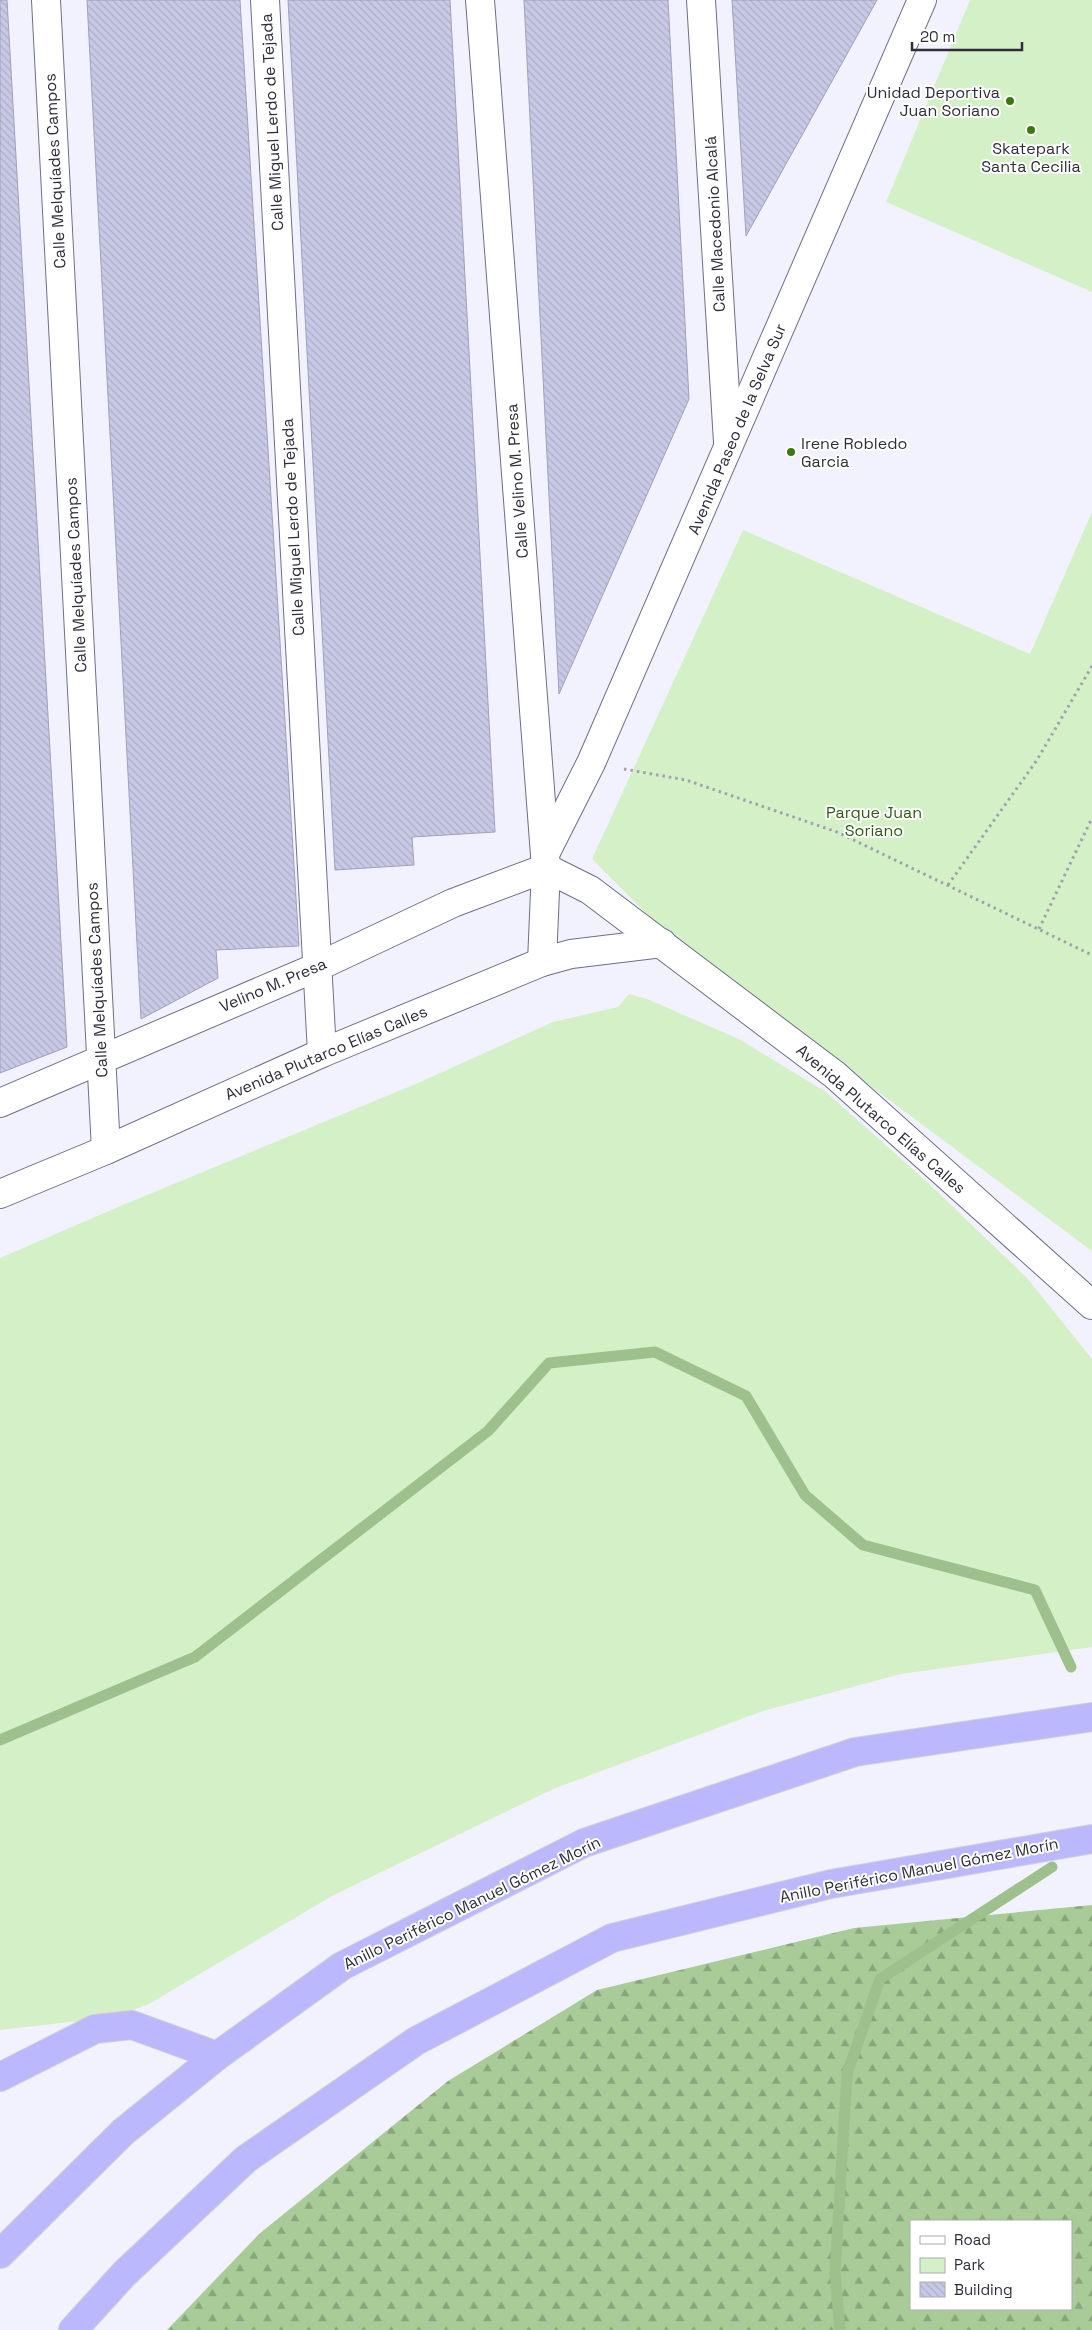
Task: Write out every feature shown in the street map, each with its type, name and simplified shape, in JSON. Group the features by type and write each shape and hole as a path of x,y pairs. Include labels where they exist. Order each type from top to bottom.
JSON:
{"highway":[{"name":"Anillo Periférico Manuel Gómez Morín","path":"0,2254 122,2132 217,2056 342,1966 584,1843 855,1752 1092,1717"},
{"name":"Anillo Periférico Manuel Gómez Morín","path":"73,2330 124,2274 246,2159 416,2041 612,1938 831,1884 1092,1839"},
{"path":"0,2077 94,2029 132,2025 217,2056"}],"street":[{"name":"Calle Melquíades Campos","path":"46,0 106,1150"},
{"name":"Calle Miguel Lerdo de Tejada","path":"265,0 322,1053"},
{"name":"Calle Velino M. Presa","path":"480,0 545,861 542,962"},
{"name":"Calle Macedonio Alcalá","path":"701,0 728,449"},
{"name":"Avenida Paseo de la Selva Sur","path":"545,861 591,764 922,0"},
{"name":"Velino M. Presa","path":"0,1103 317,967 545,861"},
{"name":"Avenida Plutarco Elías Calles","path":"545,861 590,890 662,943 835,1075 1092,1305"},
{"name":"Avenida Plutarco Elías Calles","path":"0,1194 106,1150 322,1053 542,962 571,954 662,943"}],"path":[{"path":"948,885 1037,760 1092,666"},
{"path":"591,764 686,780 837,832 1092,955"},
{"path":"1039,929 1092,818"}],"green space":[{"name":"Unidad Deportiva Juan Soriano","path":"970,0 1092,0 1092,292 886,202"},
{"name":"Parque Juan Soriano","path":"1092,512 1092,1251 669,936 592,859 743,530 1030,654"},
{"path":"629,994 647,999 739,1039 826,1092 926,1181 1027,1278 1092,1359 1092,1647 901,1674 763,1711 553,1789 332,1896 147,2005 113,2017 0,2030 0,1258 418,1083 553,1022 618,1007"},
{"path":"1092,1905 1092,2330 167,2330 259,2234 448,2081 597,1990 854,1928"}],"building":[{"path":"0,0 7,0 67,1047 0,1073"},
{"path":"87,0 240,0 299,946 216,950 218,978 141,1019"},
{"path":"288,0 450,0 495,832 412,837 414,865 335,870"},
{"path":"524,0 668,0 689,399 559,694"},
{"path":"732,0 877,0 746,236"}],"waterway":[{"path":"0,1740 195,1657 488,1431 549,1363 655,1352 746,1396 805,1495 863,1545 1035,1590 1071,1667"},
{"path":"840,2330 835,2273 847,2074 880,1979 1052,1867"}],"place":[{"name":"Unidad Deportiva Juan Soriano","path":"1010,101"},
{"name":"Skatepark Santa Cecilia","path":"1031,130"},
{"name":"Irene Robledo Garcia","path":"791,452"}]}
